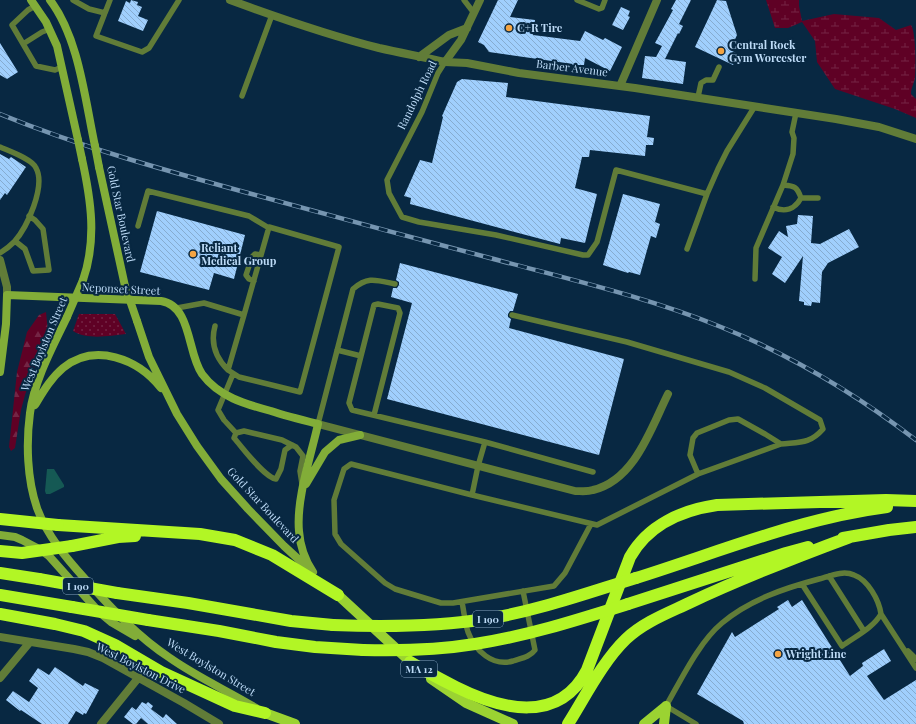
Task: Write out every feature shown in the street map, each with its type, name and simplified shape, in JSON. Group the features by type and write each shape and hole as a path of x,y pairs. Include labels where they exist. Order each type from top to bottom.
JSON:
{"highway":[{"path":"410,662 435,677 494,704 519,711 528,712 544,710 565,699 580,682 587,670 634,552 639,544 653,530 672,518 696,508 717,505 886,500 916,502"},
{"name":"I 190","path":"0,572 39,580 188,603 291,621 334,625 387,627 438,625 487,619 529,610 824,520 852,513 916,502"},
{"path":"0,519 58,525 200,534 235,540 272,555 338,595"},
{"name":"I 190","path":"0,595 219,631 276,642 315,647 363,650 430,649 475,644 548,629 786,552 850,537 916,527"},
{"path":"0,551 22,552 72,546 118,537 200,534"},
{"path":"568,724 616,650 632,634 646,624 720,589 850,537"},
{"path":"0,614 84,631 111,643 161,672 235,706 265,713"}],"main road":[{"name":"Gold Star Boulevard","path":"50,0 62,18 70,35 78,64 125,286 150,357 177,414 197,446 221,479 284,546 410,662 466,703 513,724"},
{"name":"West Boylston Street","path":"33,3 50,29 58,48 89,190 92,221 89,259 83,280 38,382 30,412 28,465 30,480 38,509 55,542 68,560 120,617 153,647 184,667 265,713 295,724"},
{"name":"Neponset Street","path":"7,295 161,301 168,302 177,308"},
{"path":"0,372 6,324 7,295"},
{"path":"177,308 182,314 201,373 217,390 237,402 318,424 299,514 299,536 304,556 313,572"},
{"path":"30,412 49,383 64,367 78,359 94,355 115,357 134,365 150,375 169,398"},
{"path":"303,490 325,452 339,440 360,435"},
{"path":"0,535 16,537 41,550 49,556 87,600 111,622 153,647"},
{"path":"644,724 666,706"},
{"path":"664,724 666,706"}],"street":[{"name":"Barber Avenue","path":"230,0 272,15 378,48 419,57 445,62 467,63 519,73 755,106 879,127 916,139"},
{"name":"Randolph Road","path":"445,62 461,40 480,0"},
{"path":"620,86 657,0"},
{"path":"419,57 449,35 467,28"},
{"path":"0,260 7,287 7,295"},
{"path":"318,424 575,491 592,491 606,486 622,474 638,456 668,394"},
{"name":"West Boylston Drive","path":"0,637 88,652 103,658 139,677 219,724"},
{"path":"0,678 30,642"},
{"path":"101,724 139,677"}],"lane":[{"path":"72,0 89,9 105,14"},
{"path":"110,0 96,36 142,52 149,48 179,0"},
{"path":"464,0 474,13"},
{"path":"577,0 599,9 602,8 605,0"},
{"path":"33,3 28,10 12,25 36,66 55,70 62,68"},
{"path":"242,96 272,15"},
{"path":"23,44 42,32 50,29"},
{"name":"Randolph Road","path":"445,62 438,73 422,112 387,180 391,197 402,217 419,222 496,235 588,255 598,242 616,170 708,194"},
{"path":"698,98 702,83 706,80 713,80 719,67"},
{"path":"687,249 718,169 755,106"},
{"path":"755,279 756,248 783,185 793,154 794,138 792,132 796,113"},
{"path":"0,146 29,161 36,167 40,177 36,201 25,226 15,241 0,253"},
{"path":"773,207 780,210 788,210 797,205 801,198 799,190 794,186 783,185"},
{"path":"138,226 148,191 249,216 270,228 339,246 300,392 244,378 230,372 219,358 212,341 215,326"},
{"path":"801,198 818,198"},
{"path":"15,241 25,249 33,271 49,270 43,229 29,216"},
{"path":"236,433 224,420 218,410 224,394 244,315 270,228"},
{"path":"254,281 249,279 246,275 249,264 255,254 261,256"},
{"path":"318,424 353,289 362,281 376,280 395,284"},
{"path":"177,308 204,303 244,315"},
{"path":"374,415 400,312 398,308 378,304 374,305 349,403 352,410 485,442 593,472"},
{"path":"512,315 627,342 729,372 764,388 820,420 823,429 816,438 804,442 781,444 698,474 597,525 351,464 344,469 334,500 335,534 341,544 385,583 395,589 440,603 462,602 554,586 565,572 591,524"},
{"path":"337,350 361,356"},
{"path":"698,474 690,456 693,438 697,434 729,420 738,419 781,444"},
{"path":"236,433 244,431 282,440 296,447 303,456 300,471 303,490"},
{"path":"236,433 234,438 250,458 270,478 276,479 282,469 285,450 292,444"},
{"path":"472,495 485,442"},
{"path":"696,724 666,706 708,637 722,623 738,612 771,594 840,573 854,575 863,580 880,606 881,614 916,668"},
{"path":"829,576 864,631"},
{"path":"802,584 842,646 877,621 881,614"},
{"path":"462,602 468,633 480,651 492,661 506,663 532,655 535,650 523,591"},
{"path":"902,645 916,659"}],"green space":[{"path":"766,0 799,0 802,21 834,14 879,18 896,30 911,25 915,43 916,67 911,94 916,99 916,118 895,109 835,89 817,62 815,41 802,22 788,28 775,28"},
{"path":"46,312 48,332 46,343 32,373 21,410 15,448 11,451 9,447 17,372 27,332 39,315"},
{"path":"79,314 115,314 126,334 98,337 79,334 73,331"}],"shaded area":[{"path":"47,469 54,469 64,485 64,487 50,494 46,494 45,491"}],"building":[{"path":"131,0 138,2 137,5 142,7 138,16 148,20 143,31 118,21 126,1 130,3"},
{"name":"C+R Tire","path":"498,0 518,0 510,17 535,20 533,35 580,41 585,31 603,40 605,38 622,47 610,71 585,58 584,65 572,65 573,64 489,52 484,45 478,42"},
{"path":"676,0 691,0 679,24 683,26 665,59 686,62 683,84 642,78 645,56 656,57 662,46 655,43 673,10 671,9"},
{"path":"717,0 726,1 737,35 730,50 738,54 733,65 695,47"},
{"path":"621,7 630,11 628,16 630,17 623,30 612,25"},
{"path":"0,43 18,72 7,79 0,75"},
{"path":"462,79 508,83 506,97 650,116 647,137 654,138 653,145 646,145 645,156 590,150 589,157 582,157 575,188 597,194 585,243 561,238 560,244 410,204 411,198 404,196 420,160 432,163 442,116 457,82"},
{"path":"0,154 9,159 11,157 26,167 7,195 5,193 0,200"},
{"path":"623,194 660,204 655,222 660,224 656,238 651,236 640,275 628,273 603,265"},
{"name":"Reliant Medical Group","path":"157,211 245,235 234,279 214,273 209,290 140,272"},
{"path":"798,215 813,216 811,243 820,244 849,229 859,247 828,263 822,272 820,303 812,302 811,306 804,305 804,302 799,301 803,256 785,283 772,274 782,257 768,248 779,231 788,237 786,226 797,224"},
{"path":"400,263 518,294 513,311 510,311 508,314 508,317 511,319 509,328 624,359 599,455 387,399 412,303 391,297 393,288 397,288 399,285 399,282 396,280"},
{"name":"Wright Line","path":"788,600 792,607 802,600 850,676 863,666 862,663 884,649 891,661 867,676 884,700 916,680 916,724 744,724 743,721 697,694 732,632 735,637 779,609 777,607"},
{"path":"55,667 83,686 85,683 99,690 86,714 84,713 83,715 76,711 68,724 42,724 21,710 20,711 6,700 13,691 29,702 38,688 29,681 38,668 49,675"},
{"path":"142,702 146,704 148,702 153,706 151,709 163,718 166,714 177,724 148,724 141,718 136,724 133,724 124,717 132,707 136,710"}],"railway":[{"path":"0,114 61,137 154,167 607,289 693,316 747,338 798,363 846,391 916,440"}],"place":[{"name":"C+R Tire","path":"509,28"},
{"name":"Central Rock Gym Worcester","path":"721,51"},
{"name":"Reliant Medical Group","path":"193,254"},
{"name":"Wright Line","path":"778,654"}]}
